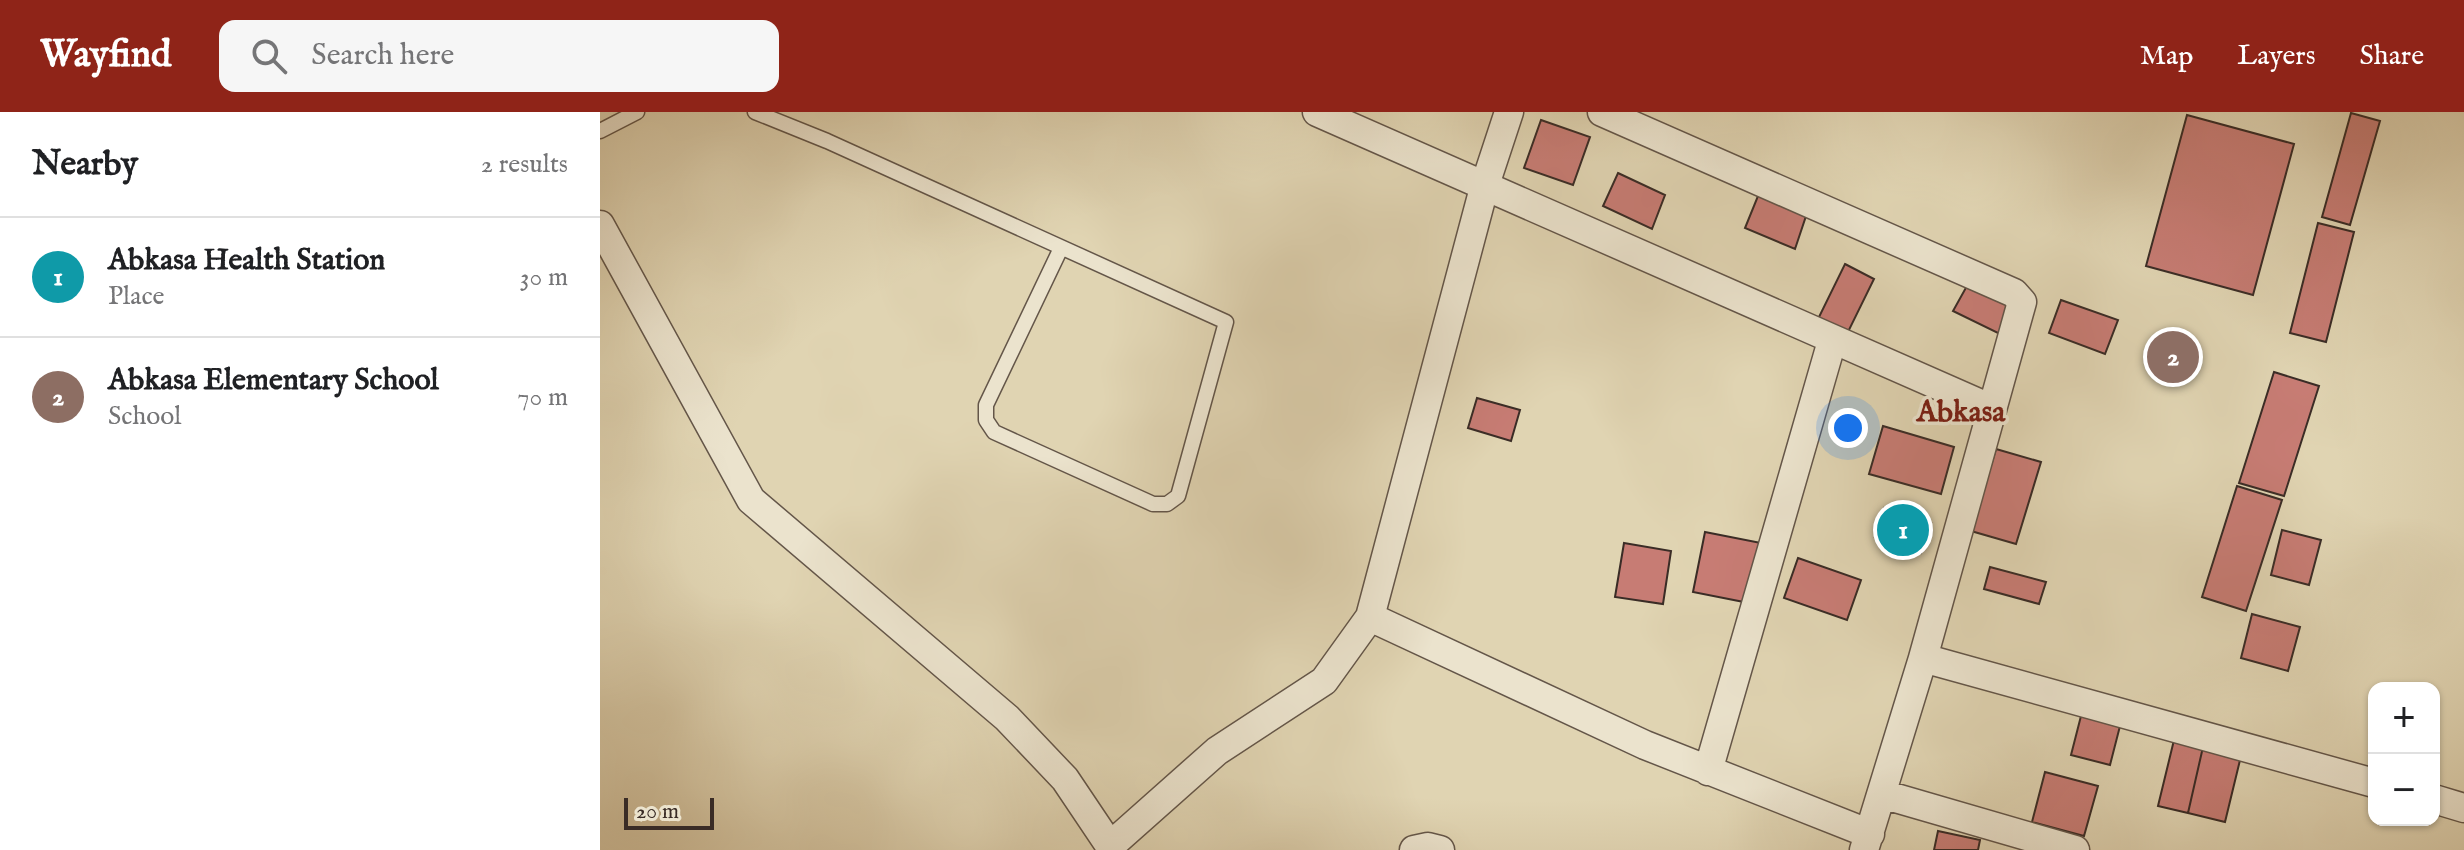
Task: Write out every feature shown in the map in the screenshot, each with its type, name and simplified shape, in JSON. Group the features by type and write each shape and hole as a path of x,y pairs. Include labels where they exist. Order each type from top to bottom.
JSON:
{"street":[{"path":"1317,112 1992,409"},
{"path":"600,225 751,500 1007,718 1065,779 1108,849 1217,751 1324,681 1370,617 1484,188 1509,112"},
{"path":"1370,617 1645,745 1867,842 1923,658 2022,308 2019,297 1645,120 1602,112"},
{"path":"1708,771 1832,341"},
{"path":"1923,658 2368,781"},
{"path":"1882,794 2075,850"},
{"path":"2440,801 2464,808"},
{"path":"1414,850 1428,847 1440,850"}],"lane":[{"path":"600,131 637,112"},
{"path":"755,112 827,141 1226,322 1178,496 1167,504 1153,504 994,432 986,420 986,405 1061,248"}],"building":[{"path":"2351,113 2380,121 2350,225 2322,217"},
{"path":"2187,115 2294,144 2253,295 2146,266"},
{"path":"1541,120 1590,137 1573,185 1524,168"},
{"path":"1618,173 1665,195 1652,229 1603,206"},
{"path":"1760,191 1808,210 1795,249 1745,228"},
{"path":"2318,223 2354,232 2326,342 2290,333"},
{"path":"1845,264 1874,279 1847,334 1818,319"},
{"path":"1968,284 2016,308 2002,335 1953,311"},
{"path":"2061,300 2118,320 2105,354 2049,333"},
{"path":"2274,372 2319,386 2284,496 2239,483"},
{"path":"1477,398 1520,410 1511,441 1468,428"},
{"path":"1883,426 1954,447 1941,494 1869,474"},
{"path":"1996,449 2041,462 2016,544 1971,531"},
{"path":"2237,486 2282,500 2246,611 2202,597"},
{"path":"1884,508 1931,523 1921,553 1875,537"},
{"path":"2282,530 2321,540 2309,585 2271,575"},
{"path":"1705,532 1761,543 1749,603 1693,592"},
{"path":"1624,543 1671,551 1663,604 1615,597"},
{"path":"1798,558 1861,580 1847,620 1784,598"},
{"path":"1990,567 2046,582 2039,604 1984,589"},
{"path":"2252,614 2300,627 2288,671 2241,658"},
{"path":"2081,716 2120,726 2110,765 2071,755"},
{"path":"2174,740 2203,747 2188,813 2158,806"},
{"path":"2203,747 2241,756 2225,822 2188,813"},
{"path":"2045,772 2098,786 2084,836 2032,822"},
{"path":"1938,831 1980,840 1978,850 1934,850"}],"place":[{"name":"Abkasa Elementary School","path":"2173,357"},
{"name":"Abkasa Health Station","path":"1903,530"}],"district":[{"name":"Abkasa","path":"1961,413"}]}
